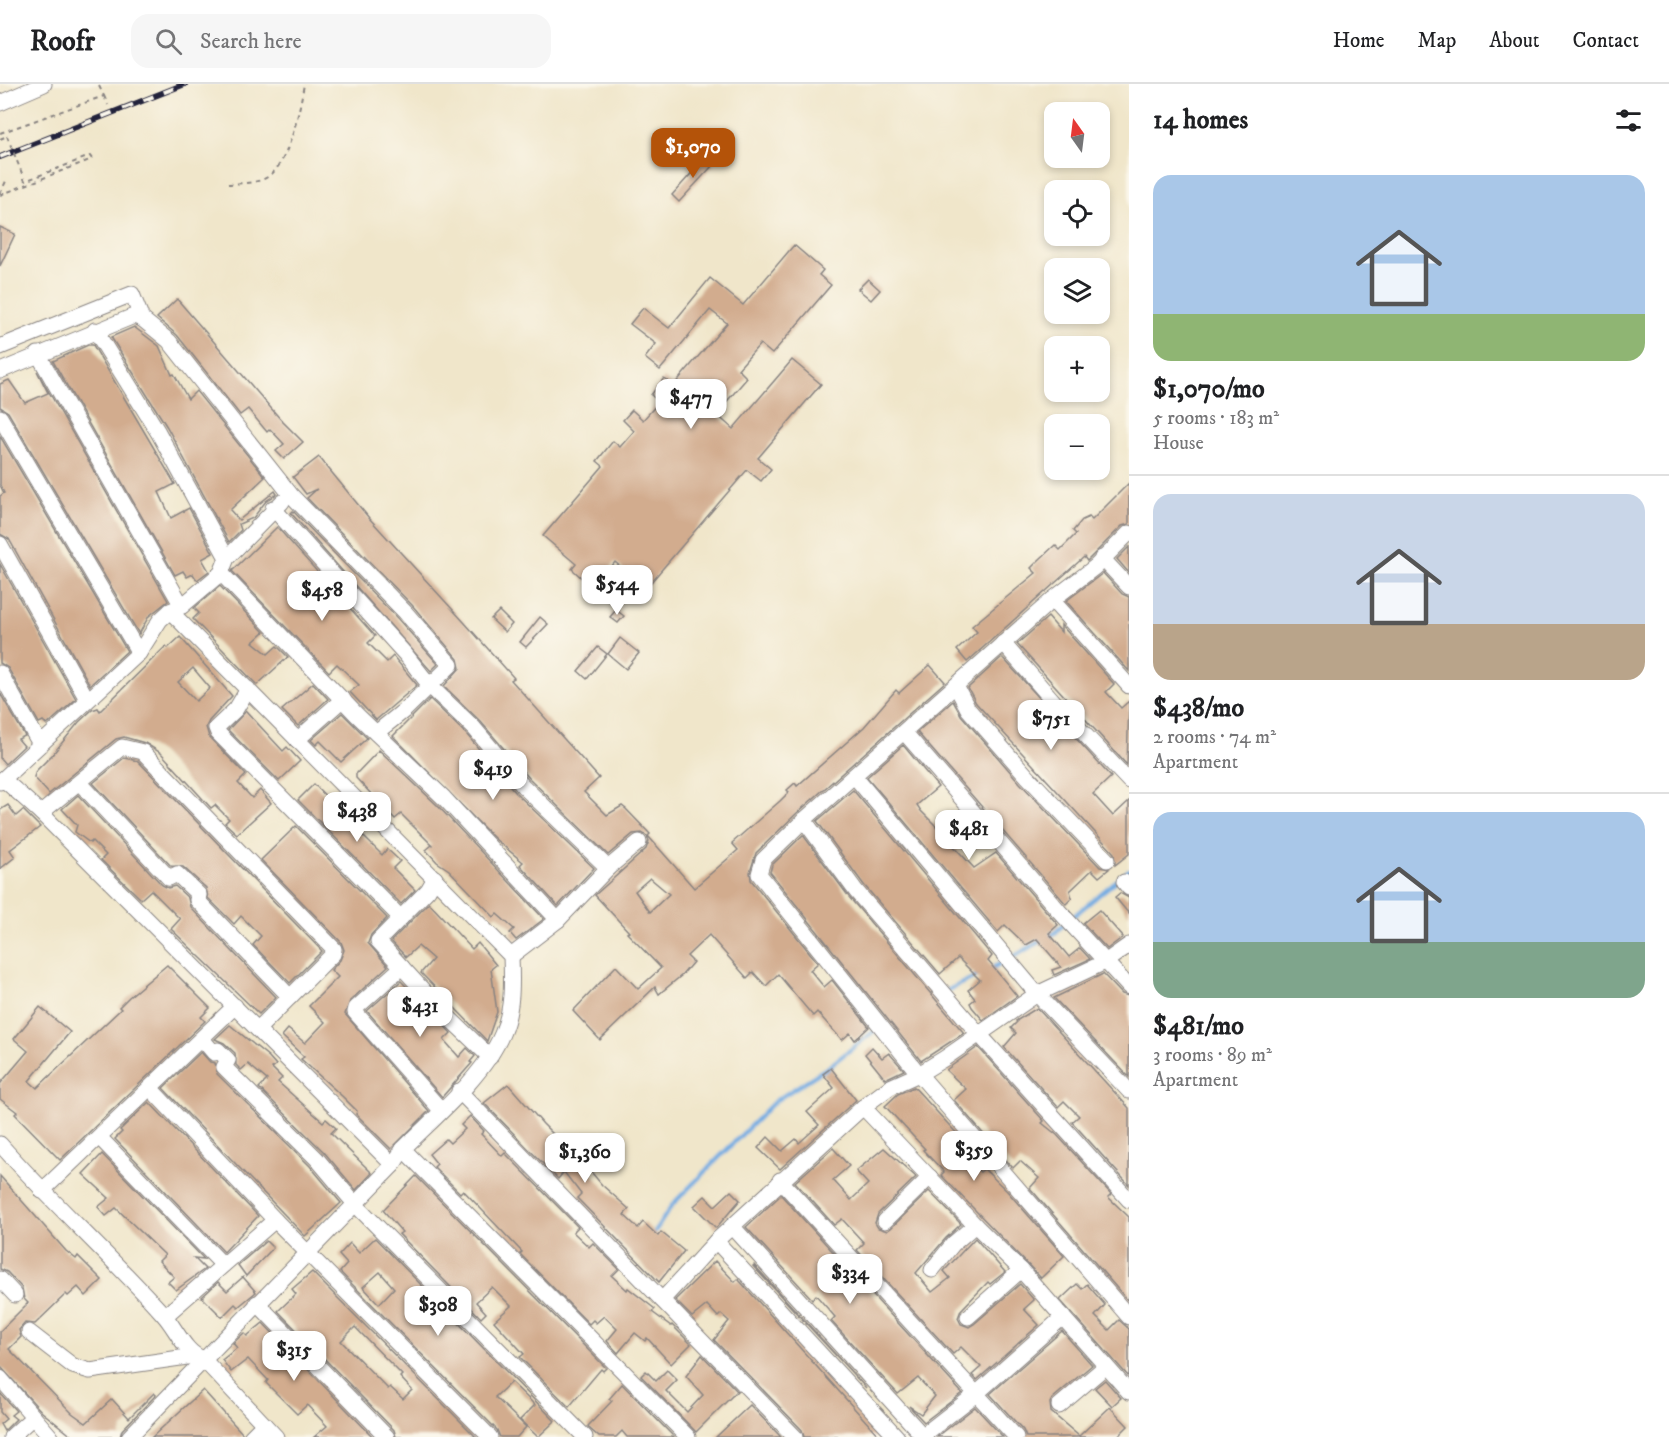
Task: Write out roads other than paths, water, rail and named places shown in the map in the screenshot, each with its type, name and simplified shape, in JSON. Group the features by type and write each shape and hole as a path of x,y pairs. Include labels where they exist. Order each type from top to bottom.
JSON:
{"street":[{"path":"0,104 44,84"},
{"path":"0,347 132,294 142,319"},
{"path":"0,371 134,315 169,341 291,495 405,612 451,665 431,687 376,733"},
{"path":"95,330 158,432 227,558"},
{"path":"38,354 176,609 297,740 511,956 512,986 509,1006 503,1032 489,1057 403,1149 393,1165 257,1303 198,1357 181,1386 129,1437"},
{"path":"0,417 138,653"},
{"path":"291,495 273,508 227,558 221,573 160,620 138,653 2,781 41,813 393,1165"},
{"path":"273,508 398,646 431,687 474,728 523,786 608,868"},
{"path":"1129,533 1095,567 1052,600 905,733 804,820 763,860 759,874 919,1074 1129,1317"},
{"path":"0,544 87,699"},
{"path":"1102,558 1129,586"},
{"path":"221,573 376,733 444,798 558,920"},
{"path":"1052,600 1129,686"},
{"path":"1003,643 1054,703 1129,781"},
{"path":"0,673 40,744"},
{"path":"956,686 968,709 1026,776 1107,860"},
{"path":"248,689 236,709 216,728 218,733 401,918"},
{"path":"297,740 343,699"},
{"path":"905,733 1059,911 1074,924 1129,987"},
{"path":"41,813 122,747 143,752 334,949 333,954 258,1029"},
{"path":"855,777 1037,994 1129,1091"},
{"path":"80,783 170,878 177,874 199,895 197,900 290,997"},
{"path":"804,820 856,891 978,1033 1129,1200"},
{"path":"511,956 558,920 608,868 639,842"},
{"path":"435,878 428,890 378,941 489,1057"},
{"path":"662,1300 716,1241 780,1180 863,1107 890,1087 919,1074 1037,994 1105,962 1129,945"},
{"path":"402,967 356,1008 355,1012 441,1110"},
{"path":"42,1191 203,1040 235,1006"},
{"path":"203,1040 214,1053 218,1050 228,1060 224,1067 317,1159 355,1204 585,1437"},
{"path":"150,1088 274,1220 490,1437"},
{"path":"459,1091 795,1437"},
{"path":"863,1107 1021,1270 1129,1392"},
{"path":"100,1138 222,1265"},
{"path":"0,1144 42,1191 165,1316 198,1357 276,1437"},
{"path":"403,1149 688,1437"},
{"path":"885,1221 930,1177"},
{"path":"780,1180 1016,1437"},
{"path":"165,1316 274,1220"},
{"path":"932,1270 953,1244 975,1225"},
{"path":"732,1226 922,1437 976,1394 1063,1317"},
{"path":"716,1241 897,1437"},
{"path":"968,1317 1021,1270"},
{"path":"0,1279 15,1295"},
{"path":"257,1303 387,1437"},
{"path":"29,1332 73,1366 90,1371 198,1357"},
{"path":"1059,1406 1106,1366"},
{"path":"0,1378 51,1437"},
{"path":"11,1437 33,1417"},
{"path":"250,1437 264,1424"}],"waterway":[{"path":"1070,919 1129,870"},
{"path":"1013,957 1055,933 1064,924"},
{"path":"989,970 1003,962"},
{"path":"946,991 979,975"},
{"path":"652,1236 672,1205 775,1101 828,1067 877,1029"}],"railway":[{"path":"0,157 185,84"}]}
